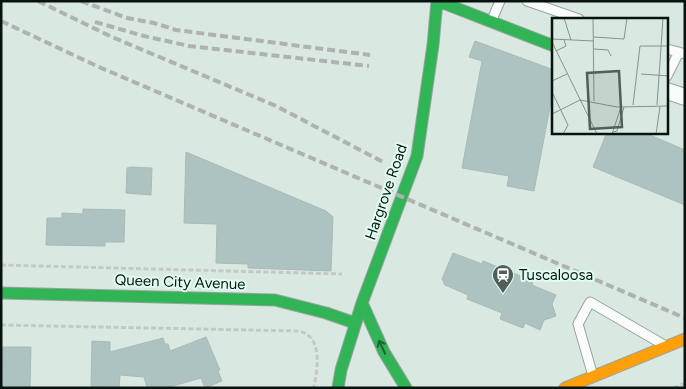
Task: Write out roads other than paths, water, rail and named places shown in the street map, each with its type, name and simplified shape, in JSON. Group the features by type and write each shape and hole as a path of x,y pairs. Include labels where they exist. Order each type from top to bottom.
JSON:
{"main road":[{"path":"437,1 552,45"},
{"name":"Hargrove Road","path":"338,388 341,370 355,323 417,156 433,45 437,1"},
{"name":"Queen City Avenue","path":"1,293 275,300 326,313 355,323"},
{"path":"362,303 384,352 406,388"},
{"path":"565,388 685,339"}],"street":[{"path":"668,91 685,97"}],"lane":[{"path":"490,22 500,1"},
{"path":"527,1 576,18"},
{"path":"668,48 682,53 668,74"},
{"path":"593,376 578,324 590,302 667,346"}],"railway":[{"path":"38,1 112,37 276,106 383,162"},
{"path":"81,1 127,18 154,23 176,30 370,55"},
{"path":"1,21 99,67 685,318"},
{"path":"95,22 189,46 369,66"}],"place":[{"name":"Tuscaloosa","path":"503,294"}]}
